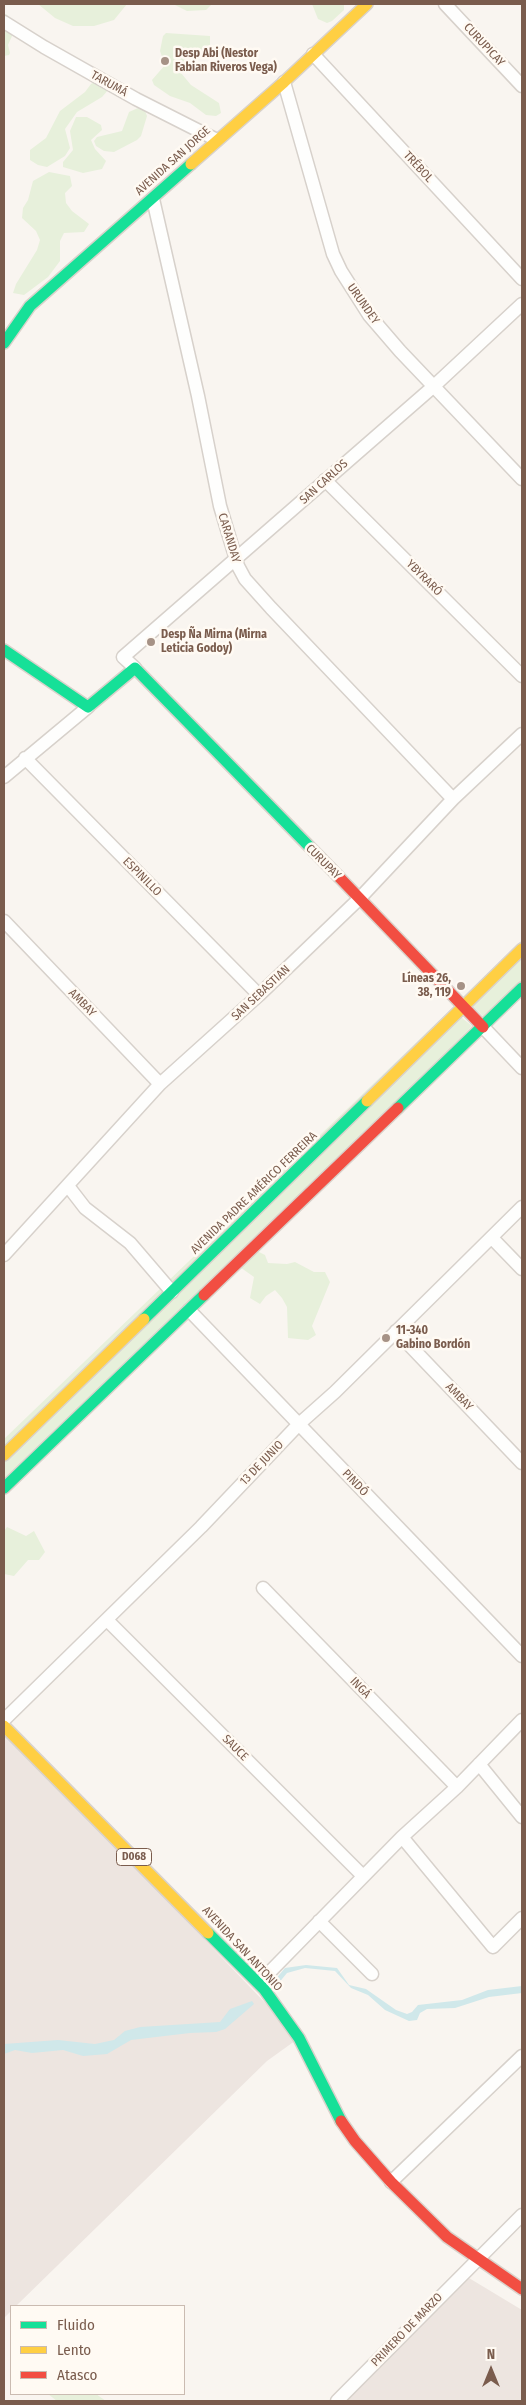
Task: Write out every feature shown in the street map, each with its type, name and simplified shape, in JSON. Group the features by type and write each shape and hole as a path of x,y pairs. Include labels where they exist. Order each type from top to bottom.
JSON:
{"street":[{"name":"AVENIDA SAN JORGE","path":"4,343 30,306 284,82 367,4"},
{"name":"CURUPICAY","path":"445,4 522,86"},
{"name":"TARUMÁ","path":"4,22 44,48 136,99 217,140"},
{"name":"TRÉBOL","path":"313,54 522,279"},
{"name":"URUNDEY","path":"284,82 333,254 341,271 369,315 522,479"},
{"name":"CARANDAY","path":"153,199 198,396 218,499 236,560 245,579 453,799"},
{"name":"SAN CARLOS","path":"123,657 434,386 522,304"},
{"name":"YBYRARÓ","path":"326,480 522,676"},
{"path":"4,650 88,707"},
{"name":"CURUPAY","path":"123,657 360,898 522,1068"},
{"path":"4,777 134,668"},
{"name":"SAN SEBASTIAN","path":"4,1255 160,1084 260,995 360,898 453,799 522,734"},
{"name":"ESPINILLO","path":"25,758 260,995"},
{"name":"AMBAY","path":"4,922 160,1084"},
{"name":"AVENIDA PADRE AMÉRICO FERREIRA","path":"4,1455 522,950"},
{"path":"4,1488 522,988"},
{"path":"68,1186 85,1208 130,1243 172,1292"},
{"name":"13 DE JUNIO","path":"4,1720 107,1620 299,1424 522,1207"},
{"path":"492,1238 522,1269"},
{"name":"PINDÓ","path":"189,1310 522,1656"},
{"name":"AMBAY","path":"396,1331 522,1463"},
{"name":"INGÁ","path":"263,1588 457,1787"},
{"name":"SAUCE","path":"107,1620 363,1876"},
{"path":"261,1986 319,1921 363,1876 402,1837 457,1787 522,1720"},
{"name":"AVENIDA SAN ANTONIO","path":"4,1726 261,1986 299,2038 335,2111 355,2141 391,2182 447,2238 522,2289"},
{"path":"479,1764 522,1817"},
{"path":"402,1837 493,1947 522,1918"},
{"path":"319,1921 372,1974"},
{"path":"391,2182 522,2056"},
{"name":"PRIMERO DE MARZO","path":"338,2401 476,2259 522,2215"}],"shaded area":[{"path":"4,1731 299,2038 267,2061 17,2305 10,2305 10,2312 4,2318"},
{"path":"464,2275 522,2310 522,2401 341,2401"}],"green space":[{"path":"38,4 127,4 114,20 94,26 73,26 55,18"},
{"path":"173,4 212,4 206,10 187,11"},
{"path":"312,4 344,4 344,10 327,23 318,19"},
{"path":"6,14 13,22 12,36 8,45 10,53 4,56 4,15"},
{"path":"166,33 210,36 210,45 204,54 191,62 181,73 191,85 219,103 221,113 216,116 206,115 190,103 170,96 154,85 152,80 165,65 160,51 163,36"},
{"path":"100,79 109,89 102,97 77,112 65,129 70,148 65,156 47,167 38,165 30,160 30,150 46,138 60,111 85,92 91,84"},
{"path":"138,108 145,111 147,116 141,136 137,140 114,152 104,151 96,146 94,141 97,137 122,131 129,112"},
{"path":"76,117 87,117 101,125 102,130 91,140 95,149 106,161 102,169 83,173 63,167 63,162 73,150 70,131"},
{"path":"49,172 70,176 72,186 65,193 66,203 72,211 89,224 84,232 64,233 60,241 60,261 48,277 24,295 13,293 16,284 37,250 40,240 36,231 22,218 23,208 28,200 33,181"},
{"path":"522,940 522,981 485,1018 463,997"},
{"path":"451,1009 472,1026 257,1251 265,1255 268,1263 287,1264 295,1262 314,1272 325,1272 330,1282 312,1326 316,1335 308,1340 288,1338 287,1307 282,1298 275,1290 266,1296 260,1304 250,1298 254,1277 237,1265 4,1485 4,1439"},
{"path":"7,1527 26,1536 34,1531 45,1552 39,1560 28,1560 14,1576 4,1574 4,1531"},
{"path":"49,2395 97,2395 106,2401 57,2401"}],"water":[{"path":"306,1965 337,1968 349,1985 366,1989 396,2010 407,2014 412,2012 418,2005 462,2000 488,1990 522,1986 522,1993 489,1997 455,2008 427,2009 420,2013 417,2020 409,2021 385,2010 368,1995 351,1988 335,1971 305,1968 287,1973 273,1990 269,1987 285,1968"},
{"path":"252,2001 254,2004 225,2029 216,2032 131,2040 107,2054 83,2056 63,2050 32,2053 15,2050 4,2054 4,2044 58,2040 95,2044 114,2040 125,2031 140,2027 220,2022 230,2009"}],"traffic: fast":[{"path":"4,343 30,306 191,164"},
{"path":"4,650 88,707 135,668 339,877"},
{"path":"398,1108 522,988"},
{"path":"144,1319 367,1101"},
{"path":"4,1488 204,1295"},
{"path":"208,1933 264,1989 299,2038 341,2121"}],"traffic: slow":[{"path":"191,164 284,82 367,4"},
{"path":"367,1101 522,949"},
{"path":"4,1455 144,1319"},
{"path":"4,1726 208,1933"}],"traffic: jam":[{"path":"339,877 483,1027"},
{"path":"204,1295 398,1108"},
{"path":"341,2121 355,2141 391,2182 447,2237 522,2289"}],"place":[{"name":"Desp Abi (Nestor Fabian Riveros Vega)","path":"165,61"},
{"name":"Desp Ña Mirna (Mirna Leticia Godoy)","path":"151,642"},
{"name":"Líneas 26, 38, 119","path":"461,986"},
{"name":"11-340 Gabino Bordón","path":"386,1338"}]}
